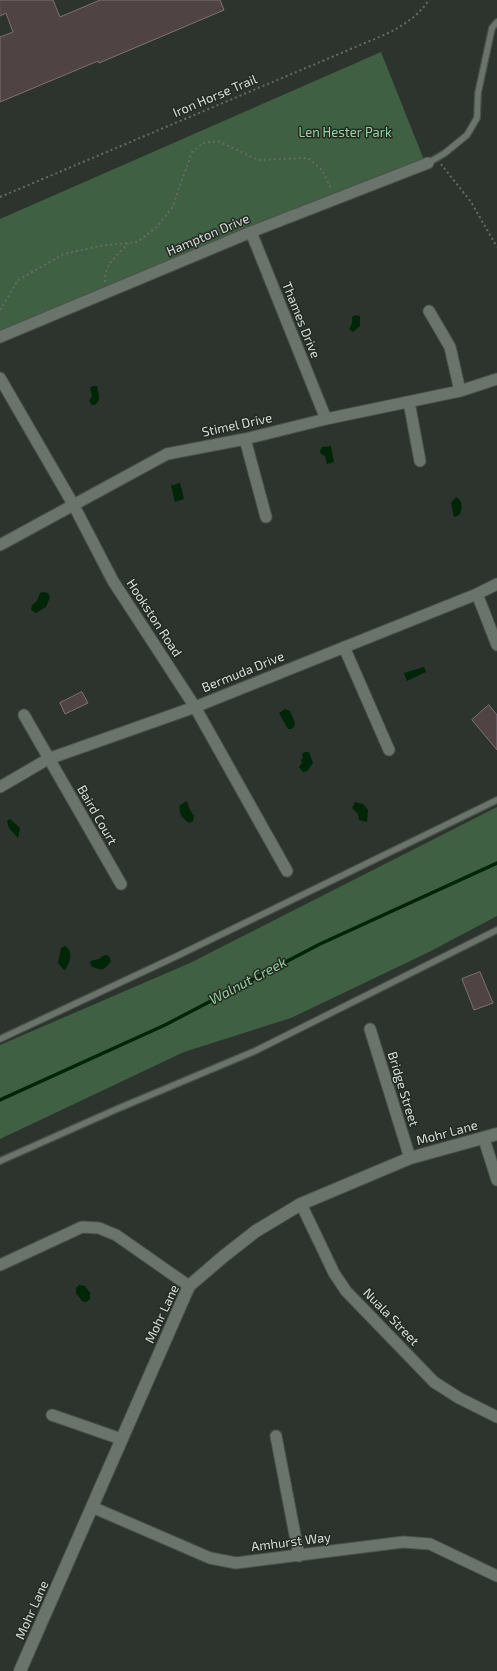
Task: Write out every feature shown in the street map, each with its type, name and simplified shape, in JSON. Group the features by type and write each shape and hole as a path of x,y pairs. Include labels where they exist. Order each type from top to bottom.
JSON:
{"street":[{"name":"Hampton Drive","path":"0,337 251,232 432,161"},
{"name":"Thames Drive","path":"251,232 326,419"},
{"path":"429,311 450,347 460,391"},
{"name":"Hookston Road","path":"0,378 73,504 113,581 195,707 287,872"},
{"name":"Stimel Drive","path":"0,545 167,454 245,439 326,419 460,391 497,379"},
{"path":"409,402 420,461"},
{"path":"245,439 266,517"},
{"name":"Bermuda Drive","path":"0,786 48,759 195,707 477,594 497,584"},
{"path":"477,594 497,645"},
{"path":"344,647 389,750"},
{"name":"Baird Court","path":"24,715 121,884"},
{"name":"Bridge Street","path":"370,1029 410,1158"},
{"name":"Mohr Lane","path":"20,1671 189,1286 256,1231 301,1204 410,1158 497,1134"},
{"path":"484,1138 497,1180"},
{"name":"Nuala Street","path":"301,1204 334,1273 346,1291 434,1382 459,1398 497,1417"},
{"path":"0,1265 82,1227 99,1228 116,1235 189,1286"},
{"path":"52,1415 121,1439"},
{"path":"276,1436 299,1556"},
{"name":"Amhurst Way","path":"92,1507 210,1558 236,1563 403,1542 430,1544 497,1576"}],"lane":[{"path":"432,161 467,135 477,118 478,93 492,28 497,22"},
{"path":"0,1039 177,956 497,800"},
{"path":"0,1161 116,1109 255,1051 497,930"}],"path":[{"name":"Iron Horse Trail","path":"0,197 384,35 404,25 415,17 429,0"},
{"path":"0,310 18,280 64,254 99,246 137,242 157,227 172,208 192,152 203,143 218,141 258,160 308,158 322,170 335,200"},
{"path":"432,161 471,202 497,247"},
{"path":"106,293 105,271 113,259 129,244"}],"green space":[{"name":"Len Hester Park","path":"381,52 426,165 0,337 0,219"},
{"path":"497,807 497,916 429,952 291,1018 184,1052 0,1139 0,1045 190,963"}],"shaded area":[{"path":"355,315 360,316 360,326 353,332 349,329 352,323 352,317"},
{"path":"97,386 99,396 95,405 92,405 89,401 92,396 90,388"},
{"path":"331,446 334,462 327,464 325,456 321,454 320,451 322,447"},
{"path":"180,483 184,499 175,502 171,486"},
{"path":"456,497 460,500 462,508 459,515 454,517 451,503"},
{"path":"40,593 48,593 50,597 46,607 36,613 31,610 32,605 37,601"},
{"path":"424,667 426,672 407,681 404,673"},
{"path":"285,709 290,711 295,723 294,727 291,729 288,729 279,713"},
{"path":"309,752 313,763 307,771 303,772 299,767 302,763 302,754"},
{"path":"187,801 194,816 193,821 190,823 183,818 180,813 180,805"},
{"path":"355,802 363,804 368,810 367,822 359,820 358,814 352,808"},
{"path":"10,819 20,828 18,838 9,828 7,821"},
{"path":"65,946 70,951 70,960 66,969 64,970 58,963 61,948"},
{"path":"104,955 109,956 111,961 106,967 98,969 91,966 90,961 99,959"},
{"path":"79,1285 85,1286 90,1293 90,1299 86,1302 82,1301 76,1293 76,1288"}],"building":[{"path":"0,0 53,0 60,17 100,0 220,0 224,10 99,63 98,61 0,102 0,37 13,32 6,13 0,16"},
{"path":"82,692 88,703 65,714 60,703"},
{"path":"489,705 497,715 497,750 472,720"},
{"path":"480,972 493,1003 474,1010 462,979"}],"waterway":[{"name":"Walnut Creek","path":"0,1100 165,1025 320,944 497,863"}]}
